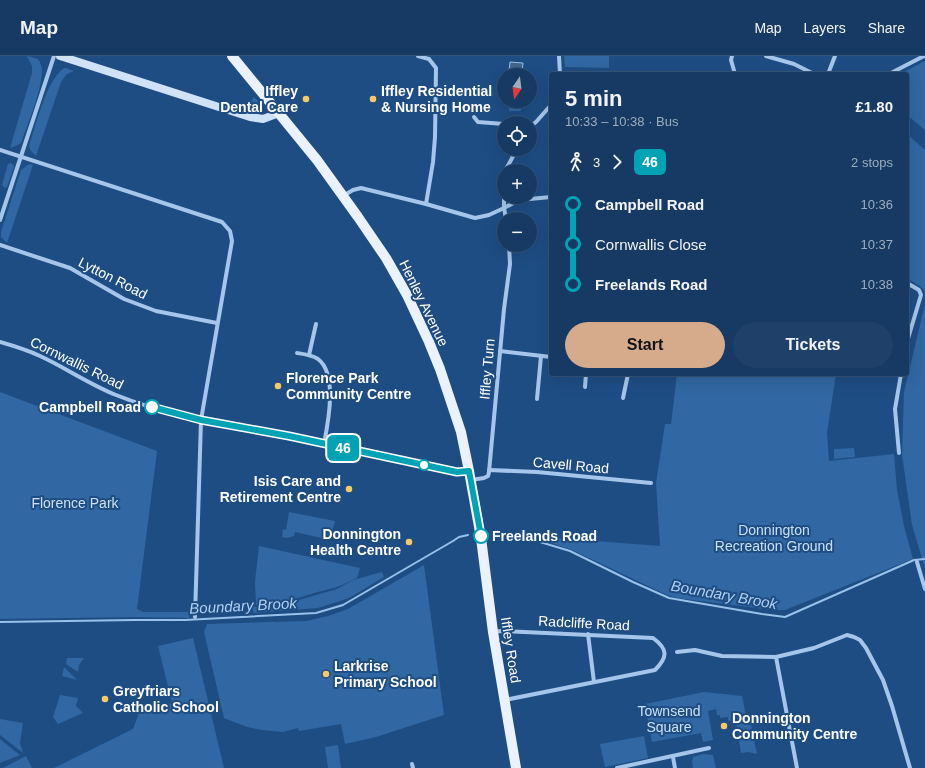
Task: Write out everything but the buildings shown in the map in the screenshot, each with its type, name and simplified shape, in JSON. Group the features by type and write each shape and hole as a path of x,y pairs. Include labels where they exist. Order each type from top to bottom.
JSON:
{"main road":[{"path":"60,56 250,117 263,120 279,113"},
{"name":"Henley Avenue","path":"232,56 317,160 386,258 407,295 429,342 454,408 461,432 480,535"},
{"name":"Iffley Road","path":"480,535 504,700 516,768"}],"street":[{"path":"0,220 54,56"},
{"path":"418,56 429,59 436,68 435,137 433,162 426,204"},
{"path":"559,56 560,72"},
{"path":"732,56 731,60 734,72"},
{"path":"766,56 794,64 810,72"},
{"path":"829,72 835,56"},
{"path":"893,72 924,56"},
{"path":"537,121 549,106"},
{"path":"474,117 478,122 497,123"},
{"path":"0,150 222,222 230,231 232,241 201,420 194,616"},
{"path":"343,196 353,190 361,188 475,218 488,215 519,200 549,197"},
{"path":"504,204 505,212"},
{"name":"Lytton Road","path":"0,245 70,268 124,299 150,308 217,322"},
{"name":"Iffley Turn","path":"489,470 510,252"},
{"path":"909,284 918,290 921,295 909,335"},
{"path":"309,355 316,324"},
{"name":"Cornwallis Road","path":"0,342 41,356 80,378 115,394 147,406 201,420 287,436 470,476"},
{"path":"500,351 549,357"},
{"path":"297,353 317,358 323,364 326,372 329,384 329,414 324,444"},
{"path":"537,399 541,356"},
{"path":"585,387 586,376"},
{"path":"623,398 628,376"},
{"path":"899,453 895,409 901,376"},
{"path":"470,476 484,478 488,476 489,470"},
{"name":"Cavell Road","path":"489,470 537,472 651,483"},
{"path":"917,562 925,589"},
{"name":"Radcliffe Road","path":"494,632 588,634 653,638 662,644 665,653 662,663 655,670 594,682"},
{"path":"504,700 594,682 588,634"},
{"path":"677,652 696,650 722,656 776,657 814,648 847,635 854,637 860,640 866,648 883,680 910,768"},
{"path":"776,657 797,768"},
{"path":"617,768 709,748"},
{"path":"673,757 675,768"}],"green space":[{"path":"27,56 38,59 41,64 42,69 40,87 21,143 10,148 32,73 32,66"},
{"path":"564,56 609,56 609,68 565,67"},
{"path":"925,61 925,130 909,117 909,72 904,72"},
{"path":"64,68 74,71 67,74 61,82 36,156 31,151 29,146 38,116 52,83"},
{"path":"254,97 263,106 263,110 260,113 245,109"},
{"path":"509,108 521,108 521,111 509,111"},
{"path":"909,136 925,150 925,291 909,279"},
{"path":"11,163 14,167 7,187 5,188 2,185 8,164"},
{"path":"29,164 33,165 7,243 1,237 1,232 21,170"},
{"path":"925,304 925,568 912,525 902,455 904,392"},
{"name":"Donnington Recreation Ground","path":"677,376 836,376 827,433 829,461 894,454 897,490 904,526 913,559 785,610 773,610 677,598 667,595 572,550 545,541 544,537 660,546 656,483 665,424 671,424"},
{"name":"Florence Park","path":"0,392 157,451 137,609 143,612 189,612 189,618 134,617 0,619"},
{"path":"854,448 855,457 834,459 834,449"},
{"path":"289,512 335,521 330,540 295,532 294,536 287,538 282,537 283,529 286,530"},
{"path":"259,546 360,568 357,578 337,587 283,603 256,605 255,581"},
{"name":"Larkrise Primary School","path":"424,565 444,715 376,737 345,744 341,724 299,731 298,728 283,732 247,727 224,718 204,632 207,624 306,621 328,616 348,609"},
{"path":"382,572 384,577 349,598 318,608 253,613 253,607 285,604 337,589 353,580"},
{"path":"193,638 224,768 54,768 133,729 139,713 172,703 158,646"},
{"path":"67,658 84,658 79,665 78,672 66,664"},
{"path":"64,667 77,680 62,676"},
{"name":"Townsend Square","path":"704,692 742,696 748,725 751,725 757,754 748,752 741,753 736,722 733,723 733,720 728,721 728,717 720,718 720,715 717,715 716,709 708,711 713,740 703,742 701,733 652,742 645,704"},
{"path":"60,695 78,698 76,706 83,713 58,724 53,717"},
{"path":"0,719 23,723 20,743 23,753 0,735"},
{"name":"Townsend Square","path":"644,736 648,758 605,767 600,744"},
{"path":"0,739 20,755 0,763"},
{"path":"338,745 341,768 328,768 325,747"},
{"name":"Townsend Square","path":"703,754 713,755 716,768 693,768 693,757"},
{"path":"26,756 32,768 3,768"}],"shaded area":[{"path":"510,62 523,63 522,68 509,68"}],"waterway":[{"name":"Boundary Brook","path":"495,533 520,536 570,551 669,598 785,617 914,560 925,559"},
{"name":"Boundary Brook","path":"0,622 185,620 316,613 343,605 459,537 468,535"}],"bus line":[{"name":"46","path":"152,407 201,420 289,436 461,473 469,471 481,536"}],"place":[{"name":"Iffley Dental Care","path":"306,99"},
{"name":"Iffley Residential & Nursing Home","path":"373,99"},
{"name":"Florence Park Community Centre","path":"278,386"},
{"name":"Campbell Road","path":"152,407"},
{"name":"Isis Care and Retirement Centre","path":"349,489"},
{"name":"Freelands Road","path":"481,536"},
{"name":"Donnington Health Centre","path":"409,542"},
{"name":"Larkrise Primary School","path":"326,674"},
{"name":"Greyfriars Catholic School","path":"105,699"},
{"name":"Donnington Community Centre","path":"724,726"}]}
